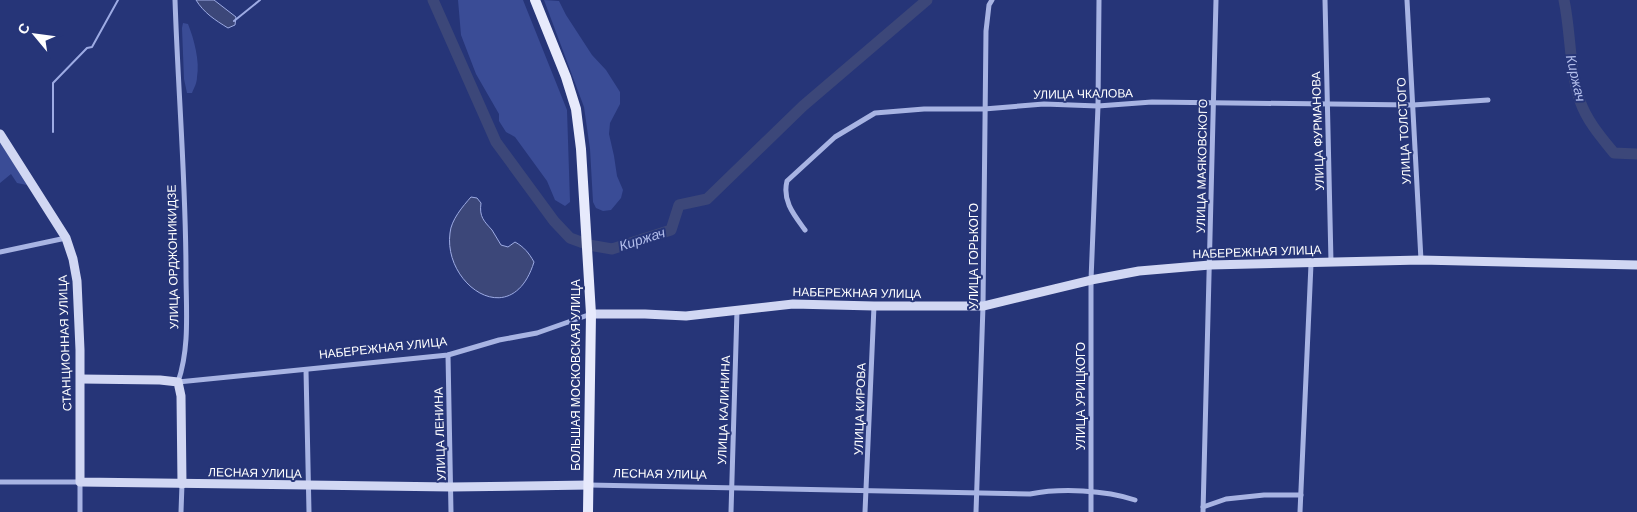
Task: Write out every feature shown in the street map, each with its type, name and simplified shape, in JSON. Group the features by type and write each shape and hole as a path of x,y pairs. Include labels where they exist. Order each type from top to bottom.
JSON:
{"main road":[{"name":"БОЛЬШАЯ МОСКОВСКАЯ УЛИЦА","path":"535,0 566,77 576,109 582,148 591,314 588,512"},
{"name":"СТАНЦИОННАЯ УЛИЦА","path":"0,134 66,238 73,259 77,281 81,380 80,482"},
{"name":"НАБЕРЕЖНАЯ УЛИЦА","path":"591,314 686,316 793,304 983,306 1091,280 1139,271 1210,265 1421,260 1637,265"},
{"name":"НАБЕРЕЖНАЯ УЛИЦА","path":"81,380 160,380 178,382"},
{"name":"УЛИЦА ОРДЖОНИКИДЗЕ","path":"178,382 181,396 182,484"},
{"name":"ЛЕСНАЯ УЛИЦА","path":"80,482 452,487 588,485"}],"street":[{"name":"УЛИЦА ОРДЖОНИКИДЗЕ","path":"175,0 186,234 187,340 182,371 178,382"},
{"name":"УЛИЦА ГОРЬКОГО","path":"976,512 983,306 986,31 989,5 992,0"},
{"name":"УЛИЦА УРИЦКОГО","path":"1092,512 1091,280 1098,106 1099,0"},
{"name":"УЛИЦА МАЯКОВСКОГО","path":"1203,510 1216,0"},
{"name":"УЛИЦА ФУРМАНОВА","path":"1325,0 1331,262"},
{"name":"УЛИЦА ТОЛСТОГО","path":"1407,0 1421,260"},
{"name":"УЛИЦА ЧКАЛОВА","path":"804,230 790,208 786,197 787,182 835,137 876,113 924,109 984,109 1044,104 1098,106 1152,102 1214,102 1413,105 1488,100"},
{"path":"0,252 66,238"},
{"path":"1300,512 1311,264"},
{"name":"УЛИЦА КИРОВА","path":"866,512 874,306"},
{"name":"УЛИЦА КАЛИНИНА","path":"731,512 737,310"},
{"name":"НАБЕРЕЖНАЯ УЛИЦА","path":"178,382 448,355 499,340 537,333 591,314"},
{"name":"УЛИЦА ЛЕНИНА","path":"448,355 451,512"},
{"path":"306,370 310,486 309,512"},
{"path":"0,482 80,482"},
{"name":"СТАНЦИОННАЯ УЛИЦА","path":"80,482 80,512"},
{"name":"УЛИЦА ОРДЖОНИКИДЗЕ","path":"182,484 182,512"},
{"name":"ЛЕСНАЯ УЛИЦА","path":"588,485 1030,494 1045,491 1092,492 1120,495 1136,500"},
{"path":"1203,510 1226,499 1264,495 1301,495"}],"shaded area":[{"path":"196,0 214,0 236,17 235,25 228,28 223,25 206,12"},
{"path":"458,0 523,0 567,110 570,202 565,206 555,200 547,181 515,137 506,132 499,121 499,114 476,74 461,35"},
{"path":"544,0 559,1 592,55 606,70 620,92 620,104 610,123 609,134 617,176 623,190 621,198 611,210 603,211 596,208 593,202 590,149 584,107"},
{"path":"183,23 188,24 197,57 197,79 192,93 187,93 184,79"},
{"path":"0,142 27,185 17,183 11,174 0,183"},
{"path":"471,197 477,198 481,203 483,218 501,245 508,247 515,242 526,250 534,262 524,283 511,295 496,298 481,294 468,284 457,269 451,252 450,233 458,213"}],"waterway":[{"path":"53,132 53,83 87,48 92,47 118,0"},
{"path":"234,21 260,0"},
{"name":"Киржач","path":"433,0 496,142 554,221 570,238 589,245 612,249 671,230 679,205 707,199 803,106 927,0"},
{"name":"Киржач","path":"1564,0 1576,89 1586,115 1614,153 1637,154"}]}
